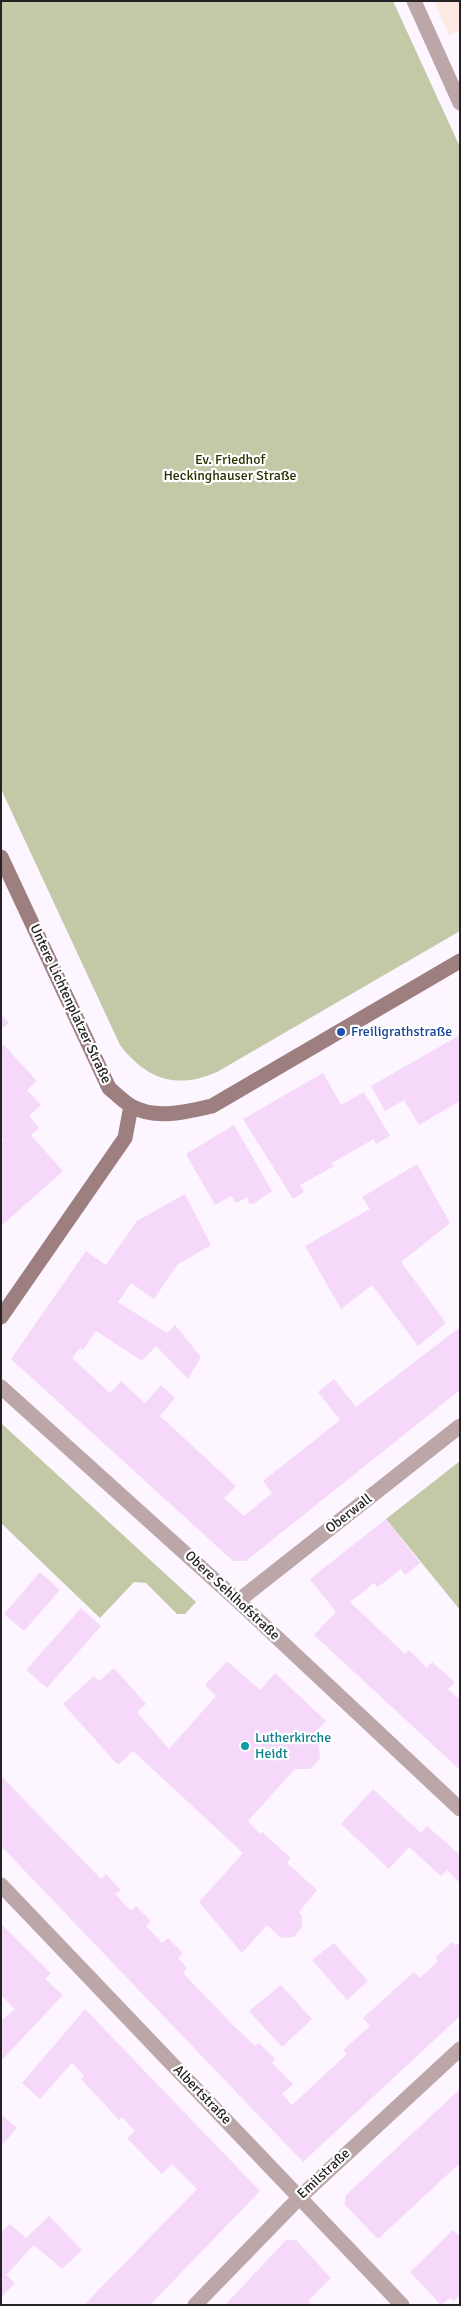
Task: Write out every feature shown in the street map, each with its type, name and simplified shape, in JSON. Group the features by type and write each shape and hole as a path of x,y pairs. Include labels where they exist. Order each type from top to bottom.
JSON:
{"main road":[{"name":"Untere Lichtenplatzer Straße","path":"1,857 109,1088 131,1106"},
{"path":"1,1317 125,1138 131,1106 156,1113 183,1113 212,1106 460,961"}],"street":[{"path":"414,1 460,103"},
{"name":"Obere Sehlhofstraße","path":"1,1387 238,1601 460,1809"},
{"name":"Oberwall","path":"238,1601 460,1426"},
{"name":"Albertstraße","path":"1,1885 402,2305"},
{"name":"Emilstraße","path":"195,2305 300,2197 460,2050"}],"shaded area":[{"path":"434,1 460,1 460,30 449,35"}],"green space":[{"name":"Ev. Friedhof Heckinghauser Straße","path":"1,1 393,1 460,147 460,931 217,1072 188,1080 163,1078 151,1073 130,1057 120,1045 1,789"},
{"path":"1,1423 196,1602 185,1614 177,1614 146,1583 134,1582 100,1618 1,1523"},
{"path":"460,1461 460,1610 386,1519"}],"building":[{"path":"1,1014 9,1023 1,1029"},
{"path":"460,1035 460,1101 419,1125 404,1100 385,1111 371,1086"},
{"path":"1,1042 37,1081 27,1090 41,1105 29,1116 39,1128 31,1135 63,1171 1,1226 1,1142 4,1139 1,1136"},
{"path":"323,1073 341,1105 364,1092 390,1136 376,1144 374,1139 332,1163 334,1166 300,1185 304,1192 293,1199 243,1119"},
{"path":"234,1125 272,1191 253,1204 249,1203 248,1197 236,1203 231,1196 215,1205 186,1154"},
{"path":"417,1164 450,1223 401,1262 446,1323 418,1346 372,1285 341,1309 305,1246 370,1209 362,1197"},
{"path":"185,1194 211,1245 177,1265 154,1299 131,1283 118,1302 167,1333 175,1325 201,1357 188,1379 156,1346 142,1361 96,1331 83,1350 80,1348 72,1358 110,1393 121,1381 145,1403 161,1385 175,1398 160,1416 236,1486 224,1498 244,1516 272,1493 263,1481 340,1420 318,1392 334,1379 356,1407 460,1327 460,1390 246,1561 233,1561 11,1359 86,1251 106,1265 137,1221"},
{"path":"386,1519 420,1563 405,1575 401,1569 378,1587 374,1583 350,1602 405,1654 409,1650 427,1668 432,1662 455,1682 448,1689 458,1698 460,1695 460,1770 314,1635 336,1612 310,1579"},
{"path":"40,1572 60,1590 24,1631 4,1614"},
{"path":"81,1608 101,1626 47,1688 26,1670"},
{"path":"227,1661 260,1690 275,1673 326,1721 311,1737 319,1744 320,1759 310,1769 295,1769 248,1821 260,1834 262,1832 291,1858 287,1863 317,1890 299,1912 302,1915 302,1927 294,1937 281,1938 267,1925 242,1953 199,1902 243,1853 133,1751 118,1765 63,1704 94,1676 99,1681 114,1668 146,1704 137,1712 169,1749 216,1696 205,1685"},
{"path":"1,1776 101,1879 106,1874 121,1890 115,1894 131,1911 136,1906 151,1921 146,1926 162,1943 168,1938 183,1953 178,1958 187,1968 183,1973 255,2046 259,2043 275,2059 272,2063 293,2084 282,2094 292,2105 347,2054 343,2050 370,2026 363,2018 414,1972 420,1978 438,1961 435,1958 452,1942 456,1945 460,1942 460,2016 303,2162 1,1846"},
{"path":"373,1789 421,1833 427,1826 460,1855 460,1883 447,1870 441,1876 409,1847 389,1869 341,1824"},
{"path":"1,1924 51,1973 45,1979 63,1995 3,2059 1,2057 1,2021 15,2009 1,1995"},
{"path":"334,1943 368,1981 347,2000 312,1960"},
{"path":"281,1985 312,2019 282,2047 249,2011"},
{"path":"85,2009 260,2191 150,2305 84,2305 197,2189 172,2164 162,2174 127,2138 135,2131 122,2117 119,2120 81,2079 84,2076 72,2063 40,2099 22,2083"},
{"path":"460,2089 460,2163 378,2239 345,2205 345,2196"},
{"path":"1,2114 17,2128 1,2146"},
{"path":"49,2216 82,2250 62,2269 34,2245 6,2275 15,2283 1,2297 1,2232 10,2224 26,2238"},
{"path":"453,2230 460,2237 460,2295 454,2301 450,2298 441,2305 410,2272"},
{"path":"286,2240 296,2240 331,2278 308,2301 313,2305 225,2305"}],"place":[{"name":"Freiligrathstraße","path":"341,1032"},
{"name":"Lutherkirche Heidt","path":"245,1746"}]}
